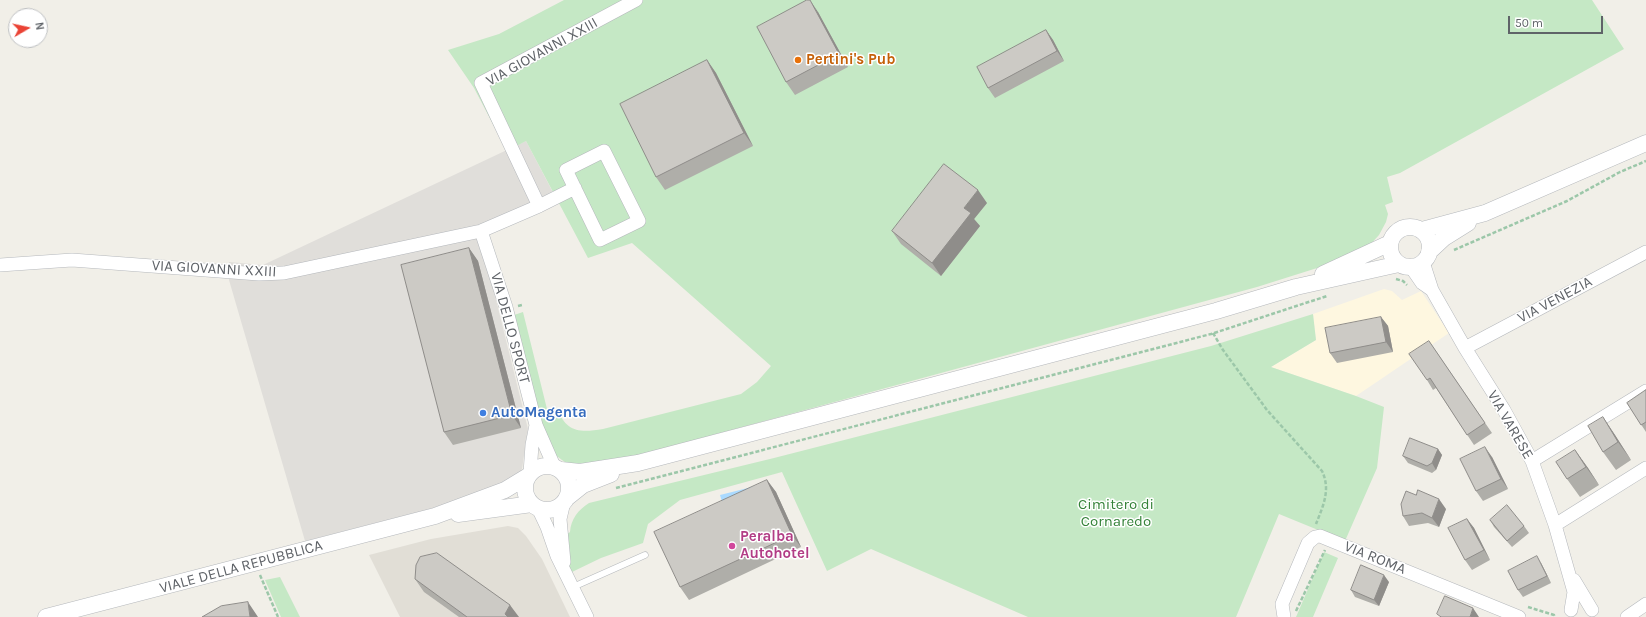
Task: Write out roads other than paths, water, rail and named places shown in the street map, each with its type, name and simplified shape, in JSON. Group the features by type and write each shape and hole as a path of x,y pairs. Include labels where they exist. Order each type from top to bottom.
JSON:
{"street":[{"name":"VIA GIOVANNI XXIII","path":"539,206 482,83 636,0"},
{"path":"587,617 564,567 557,556 548,527 525,491 529,475 541,466 587,471 638,463 1208,313 1296,287 1415,261 1444,238 1486,213 1646,144"},
{"path":"604,151 638,221 600,240 575,188 566,170 604,151"},
{"name":"VIA GIOVANNI XXIII","path":"0,265 72,260 260,274 284,272 482,231 539,206 575,188"},
{"path":"1422,230 1486,213"},
{"path":"1296,287 1390,243 1397,231 1402,228 1416,227 1422,230 1429,240 1415,261"},
{"name":"VIA DELLO SPORT","path":"482,231 506,307 536,425 558,468"},
{"path":"1390,243 1391,254 1415,261"},
{"name":"VIA VENEZIA","path":"1465,348 1646,252"},
{"name":"VIA VARESE","path":"1415,261 1422,283 1432,290 1465,348 1504,410 1532,461 1555,525 1574,592 1566,615"},
{"path":"1532,461 1646,391"},
{"name":"VIA DELLO SPORT","path":"529,475 536,425"},
{"path":"535,506 552,510 590,482 638,463"},
{"path":"558,468 569,482 560,519 564,567"},
{"path":"1555,525 1646,468"},
{"name":"VIALE DELLA REPUBBLICA","path":"46,617 435,516 505,490 529,475"},
{"name":"VIALE DELLA REPUBBLICA","path":"435,516 535,506"},
{"name":"VIA ROMA","path":"1284,616 1282,604 1308,543 1314,538 1320,536 1519,617"},
{"name":"VIA VARESE","path":"1567,568 1594,613"},
{"path":"1627,617 1646,604"},
{"path":"1566,615 1581,606 1594,613"}],"lane":[{"path":"573,587 645,555"}],"water":[{"path":"756,486 722,502 720,495"}],"place":[{"name":"Pertini's Pub","path":"798,60"},
{"name":"AutoMagenta","path":"483,413"},
{"name":"Peralba Autohotel","path":"732,546"}],"park label":[{"name":"Cimitero di Cornaredo","path":"1116,514"}]}
